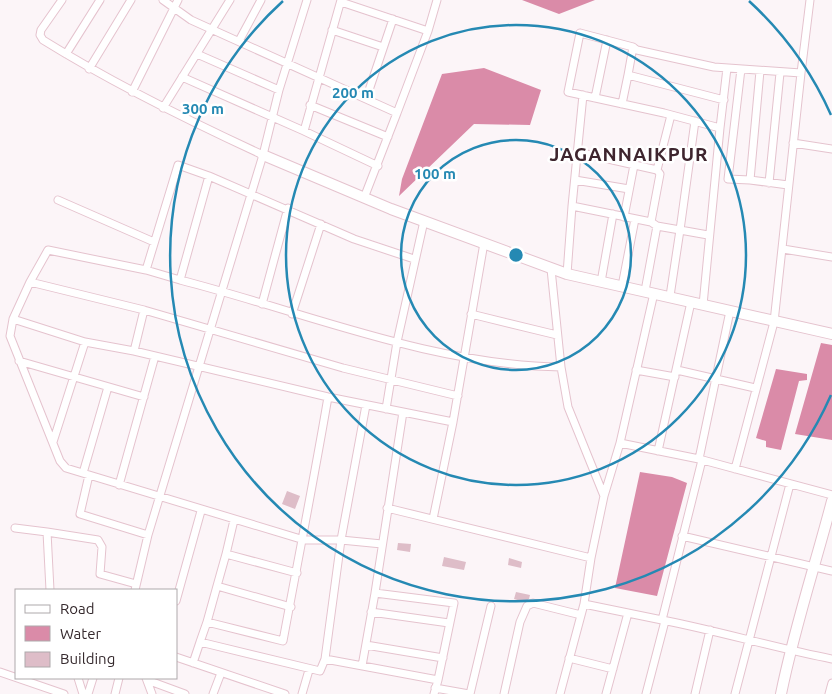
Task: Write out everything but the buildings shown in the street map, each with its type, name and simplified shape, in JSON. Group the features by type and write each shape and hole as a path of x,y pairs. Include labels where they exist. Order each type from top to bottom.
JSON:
{"street":[{"path":"62,0 41,30 40,35 43,40 89,69 132,92 263,155 364,198 551,269 832,334"},
{"path":"66,54 100,0"},
{"path":"89,69 131,0"},
{"path":"163,0 173,8 212,30 397,113"},
{"path":"132,92 178,0"},
{"path":"163,108 230,0"},
{"path":"238,41 261,0"},
{"path":"15,528 98,540 102,547 100,574 136,587 148,535 161,498 263,155 279,90 307,0"},
{"path":"364,198 378,166 428,31 437,0"},
{"path":"735,469 774,322 810,0"},
{"path":"304,132 310,105 341,1 428,31"},
{"path":"366,99 393,19"},
{"path":"332,30 383,47"},
{"path":"720,128 672,115 568,92 580,34 633,47 636,50 714,68 801,73"},
{"path":"595,98 607,40"},
{"path":"622,104 633,47"},
{"path":"197,54 279,90"},
{"path":"703,305 708,235 727,68"},
{"path":"741,69 728,179 788,185"},
{"path":"750,180 760,71"},
{"path":"769,183 780,73"},
{"path":"628,75 724,100"},
{"path":"182,78 378,166"},
{"path":"567,274 583,95"},
{"path":"310,105 388,137"},
{"path":"560,694 584,604 604,496 620,443 636,370 649,292 660,174 657,170 672,115"},
{"path":"670,296 695,121"},
{"path":"793,142 832,149"},
{"path":"577,152 657,170"},
{"path":"146,270 178,165 251,192 354,239 414,259"},
{"path":"624,217 634,165"},
{"path":"180,280 209,176"},
{"path":"574,180 629,189"},
{"path":"58,200 154,242"},
{"path":"572,206 708,235"},
{"path":"262,304 288,208"},
{"path":"601,282 614,214"},
{"path":"622,286 635,219"},
{"path":"386,409 397,342 424,221"},
{"path":"292,314 321,224"},
{"path":"432,519 454,422 484,243"},
{"path":"782,249 832,257"},
{"path":"382,544 341,540 304,540 201,511 66,468 53,442 10,336 13,319 30,282 48,250 146,270 222,291 292,314 397,342 522,367 561,367"},
{"path":"551,269 557,335 568,407 604,496"},
{"path":"30,282 144,310 391,380 458,396"},
{"path":"658,451 691,302"},
{"path":"134,351 144,310"},
{"path":"646,694 700,460 730,311"},
{"path":"471,314 557,335"},
{"path":"13,319 85,342 134,351 328,397 454,422"},
{"path":"53,442 76,377 85,342"},
{"path":"119,485 155,356"},
{"path":"19,361 144,397"},
{"path":"636,370 676,373 755,388"},
{"path":"108,387 86,474 80,514 148,535"},
{"path":"207,622 283,641 304,540 328,397"},
{"path":"200,642 309,670 320,671 325,659 341,540 366,405"},
{"path":"362,666 403,412"},
{"path":"620,443 700,460 832,495"},
{"path":"735,694 790,484"},
{"path":"780,694 790,651 832,501"},
{"path":"387,508 591,558"},
{"path":"178,594 201,511"},
{"path":"193,664 207,622 234,520"},
{"path":"47,532 50,589"},
{"path":"682,536 832,571"},
{"path":"226,554 297,573"},
{"path":"216,586 291,607"},
{"path":"375,593 454,603 434,691 469,694 491,606"},
{"path":"504,694 520,622 527,606 533,603 581,615"},
{"path":"584,604 710,630 790,651 832,659"},
{"path":"371,612 450,623"},
{"path":"606,694 628,613"},
{"path":"695,694 710,630"},
{"path":"366,645 443,658"},
{"path":"178,658 285,694"},
{"path":"569,658 613,669"},
{"path":"325,659 438,680"},
{"path":"302,694 309,670"},
{"path":"0,672 15,677"},
{"path":"213,694 221,673"},
{"path":"20,679 64,694"},
{"path":"78,679 83,694"},
{"path":"88,694 93,679"},
{"path":"115,694 118,679"},
{"path":"147,679 152,694"},
{"path":"147,679 185,694"},
{"path":"829,694 832,683"}],"water":[{"path":"522,0 595,0 559,14"},
{"path":"484,68 541,90 530,125 474,124 399,196 402,179 442,74"},
{"path":"821,343 832,345 832,440 795,434"},
{"path":"776,369 807,374 807,380 799,381 781,450 766,447 766,441 756,438"},
{"path":"640,472 672,477 687,483 657,596 615,588"}],"district":[{"name":"JAGANNAIKPUR","path":"629,154"}]}
